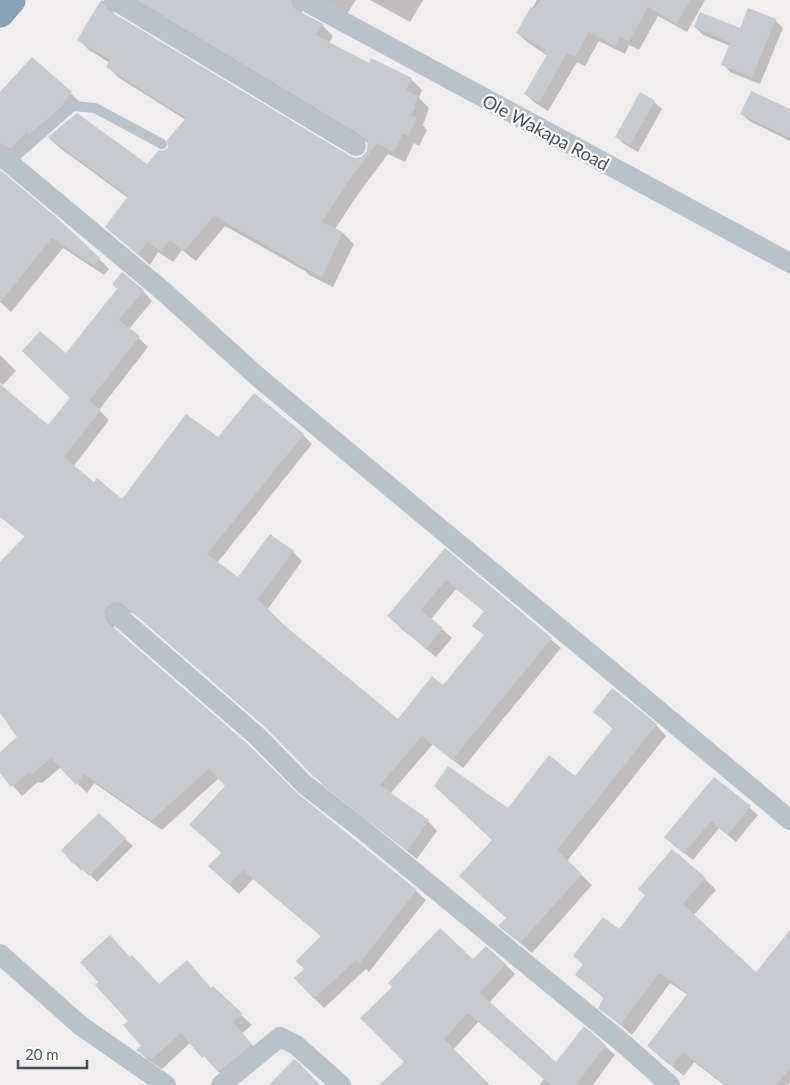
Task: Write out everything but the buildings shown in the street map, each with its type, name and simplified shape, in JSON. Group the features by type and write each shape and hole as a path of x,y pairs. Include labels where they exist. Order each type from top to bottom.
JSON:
{"highway":[{"path":"0,13 11,0"}],"street":[{"path":"114,0 356,146"},
{"name":"Ole Wakapa Road","path":"303,0 790,263"},
{"path":"5,158 164,291 258,377 790,820"},
{"path":"116,614 258,737 304,784 388,850 616,1038 670,1085"},
{"path":"2,959 81,1026 166,1085"},
{"path":"221,1085 280,1036 296,1045 341,1085"}],"lane":[{"path":"5,158 74,106 95,108 162,144"}]}
